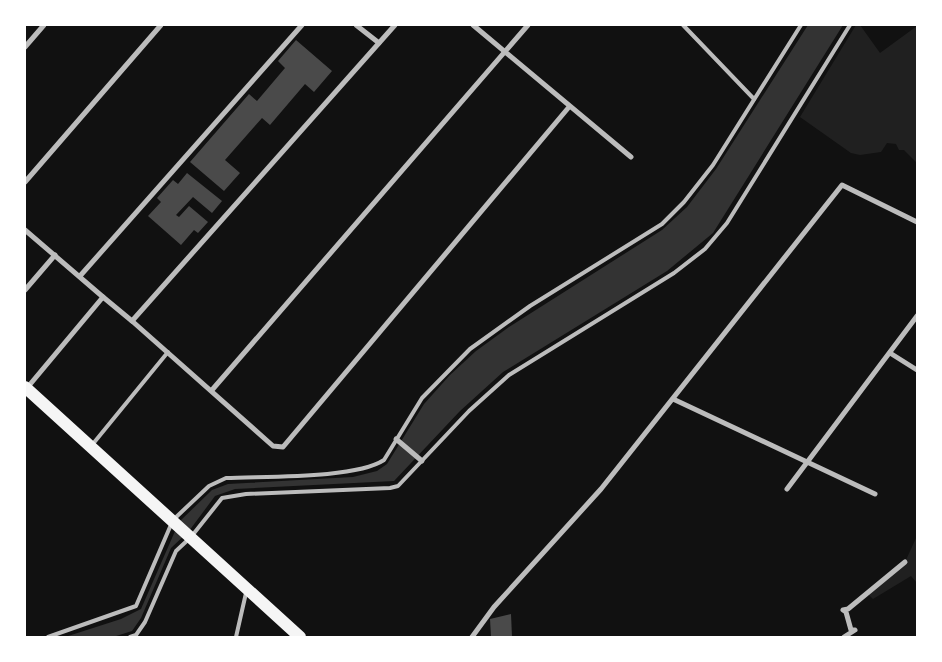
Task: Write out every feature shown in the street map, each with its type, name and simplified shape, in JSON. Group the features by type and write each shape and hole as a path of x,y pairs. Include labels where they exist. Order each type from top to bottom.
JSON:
{"main road":[{"path":"26,387 300,637"}],"street":[{"path":"25,47 44,25"},
{"path":"25,182 161,25"},
{"path":"80,276 302,25"},
{"path":"356,25 379,43"},
{"path":"132,321 395,25"},
{"path":"473,25 631,157"},
{"path":"212,390 506,53 528,25"},
{"path":"25,230 212,390 274,446 283,447 569,106"},
{"path":"472,637 494,607 601,489 842,184 917,222"},
{"path":"25,290 55,255"},
{"path":"26,387 103,297"},
{"path":"787,489 917,316"},
{"path":"890,353 917,370"},
{"path":"672,399 875,494"},
{"path":"396,439 422,461"},
{"path":"844,637 855,630 851,630 846,612 843,610 905,562"}],"lane":[{"path":"683,25 754,99"},
{"path":"48,637 136,606 173,520 208,486 217,481 226,478 363,470 384,460 422,398 447,370 470,349 530,306 662,224 675,213 713,165 801,25"},
{"path":"130,637 136,635 146,622 176,551 191,537 215,504 229,496 390,488 403,482 469,410 509,375 674,273 711,243 727,223 850,25"},
{"path":"91,447 168,352"},
{"path":"236,637 247,590"}],"shaded area":[{"path":"808,25 843,25 713,233 667,271 503,372 460,411 394,481 235,489 215,496 189,531 171,548 141,618 132,631 113,637 65,637 121,619 141,609 179,522 212,490 228,484 353,477 377,471 387,464 424,404 450,375 476,351 509,327 662,230 687,207 716,169"},
{"path":"856,25 860,25 880,53 917,26 917,163 904,150 899,150 896,144 887,143 881,152 860,155 851,153 800,117"},
{"path":"917,536 917,583 911,576 873,599 868,594 905,562"}],"building":[{"path":"296,40 332,71 314,92 305,84 270,125 262,118 225,160 240,173 224,191 190,162 249,94 257,101 285,68 278,61"},
{"path":"187,173 222,201 212,213 193,197 176,215 179,217 189,206 208,222 198,233 194,230 181,245 148,216 161,202 157,198 173,180 178,184"},
{"path":"511,614 512,637 491,637 490,619"}]}
